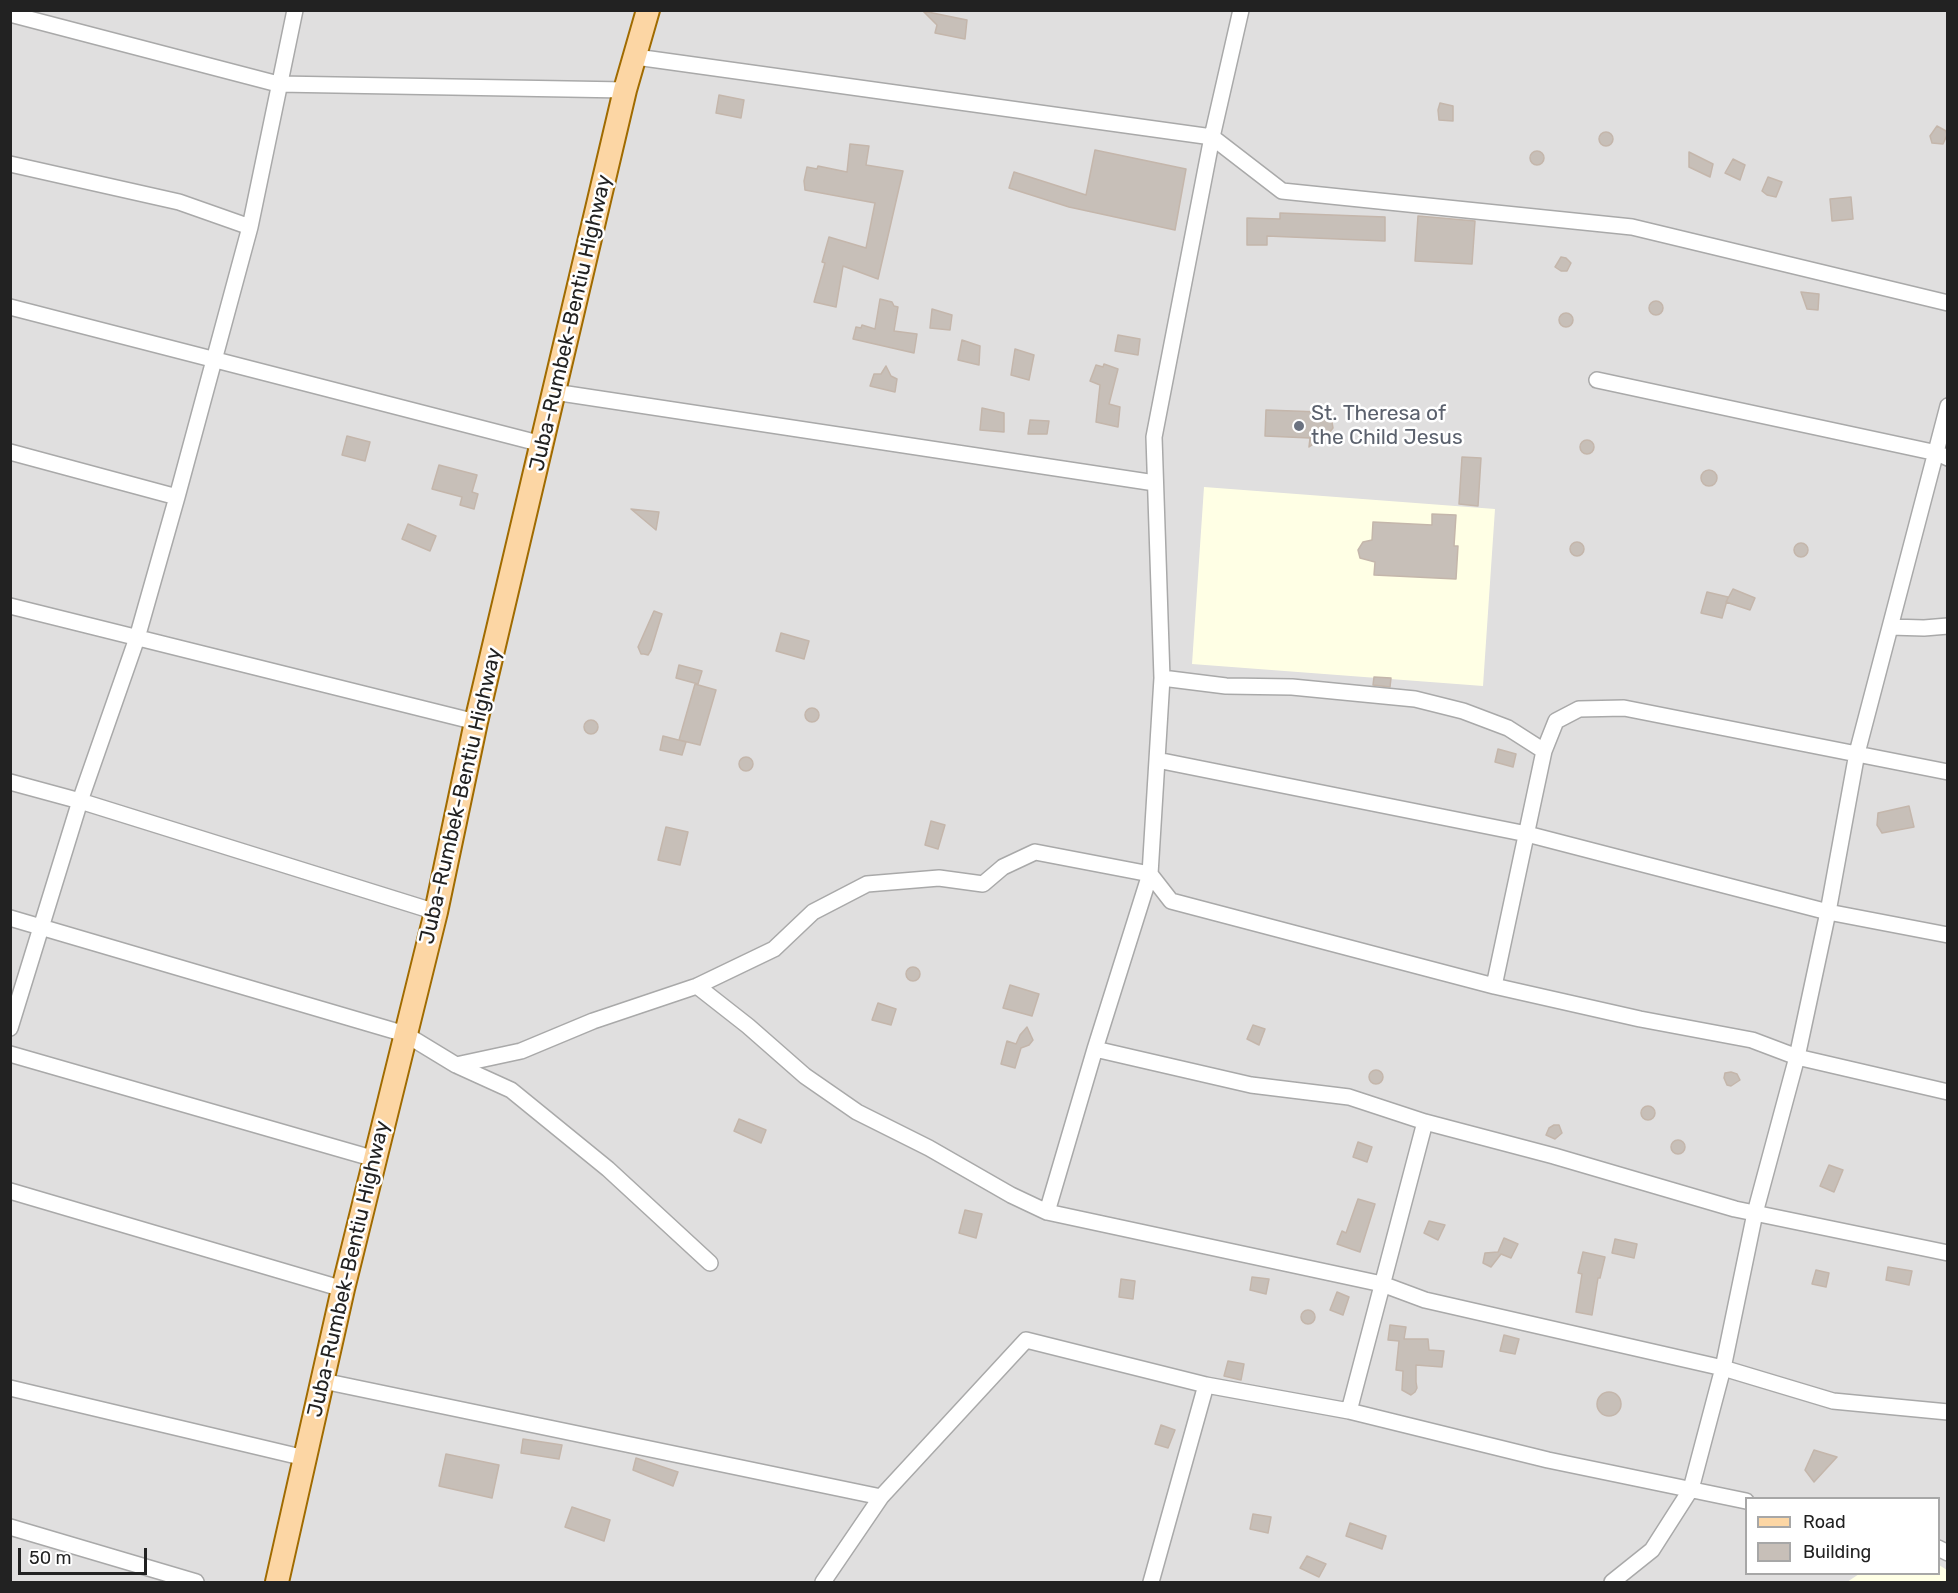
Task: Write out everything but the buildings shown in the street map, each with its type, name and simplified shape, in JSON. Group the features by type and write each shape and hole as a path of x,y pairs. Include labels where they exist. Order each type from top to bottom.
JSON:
{"main road":[{"name":"Juba-Rumbek-Bentiu Highway","path":"277,1582 343,1289 436,912 476,722 625,90 648,10"}],"street":[{"path":"10,1028 80,801 137,638 177,497 250,227 295,10"},
{"path":"1047,1212 1150,874 1162,678 1154,437 1212,137 1240,10"},
{"path":"10,14 278,84 625,90"},
{"path":"636,57 1212,137 1282,191 1632,227 1947,303"},
{"path":"10,164 179,202 250,227"},
{"path":"10,307 542,444"},
{"path":"1597,380 1942,456"},
{"path":"554,392 1155,483"},
{"path":"1612,1582 1652,1550 1691,1489 1723,1368 1755,1213 1797,1057 1828,912 1857,753 1890,627 1942,456 1947,406"},
{"path":"10,452 177,497"},
{"path":"10,606 476,722"},
{"path":"1890,627 1947,626"},
{"path":"1162,678 1226,686 1292,687 1415,699 1463,711 1508,728 1544,752"},
{"path":"1494,986 1544,752 1556,721 1579,709 1624,708 1947,772"},
{"path":"1157,760 1527,834 1828,912 1947,935"},
{"path":"10,782 80,801 436,912"},
{"path":"456,1065 521,1051 593,1021 697,986 774,949 813,912 867,884 939,878 983,884 1003,867 1035,852 1150,874 1170,901 1494,986 1640,1019 1752,1040 1797,1057 1947,1092"},
{"path":"10,918 405,1034 456,1065 511,1090 608,1169 710,1263"},
{"path":"697,986 748,1026 804,1076 857,1112 1047,1212 1382,1284 1425,1300 1723,1368 1833,1401 1947,1412"},
{"path":"1095,1049 1251,1085 1349,1097 1425,1122 1554,1156 1735,1209 1947,1253"},
{"path":"10,1054 375,1159"},
{"path":"1349,1410 1425,1122"},
{"path":"10,1191 343,1289"},
{"path":"823,1582 881,1497 1026,1340 1206,1385 1349,1410 1548,1460 1745,1501"},
{"path":"323,1381 881,1497"},
{"path":"1151,1582 1206,1385"},
{"path":"10,1388 305,1458"},
{"path":"10,1527 196,1582"}],"shaded area":[{"path":"11,11 1947,11 1947,1582 11,1582"},
{"path":"1204,487 1495,509 1483,686 1192,664"},
{"path":"1940,1566 1947,1570 1947,1582 1847,1582 1858,1575 1940,1575"}],"place":[{"name":"St. Theresa of the Child Jesus","path":"1299,426"}]}
